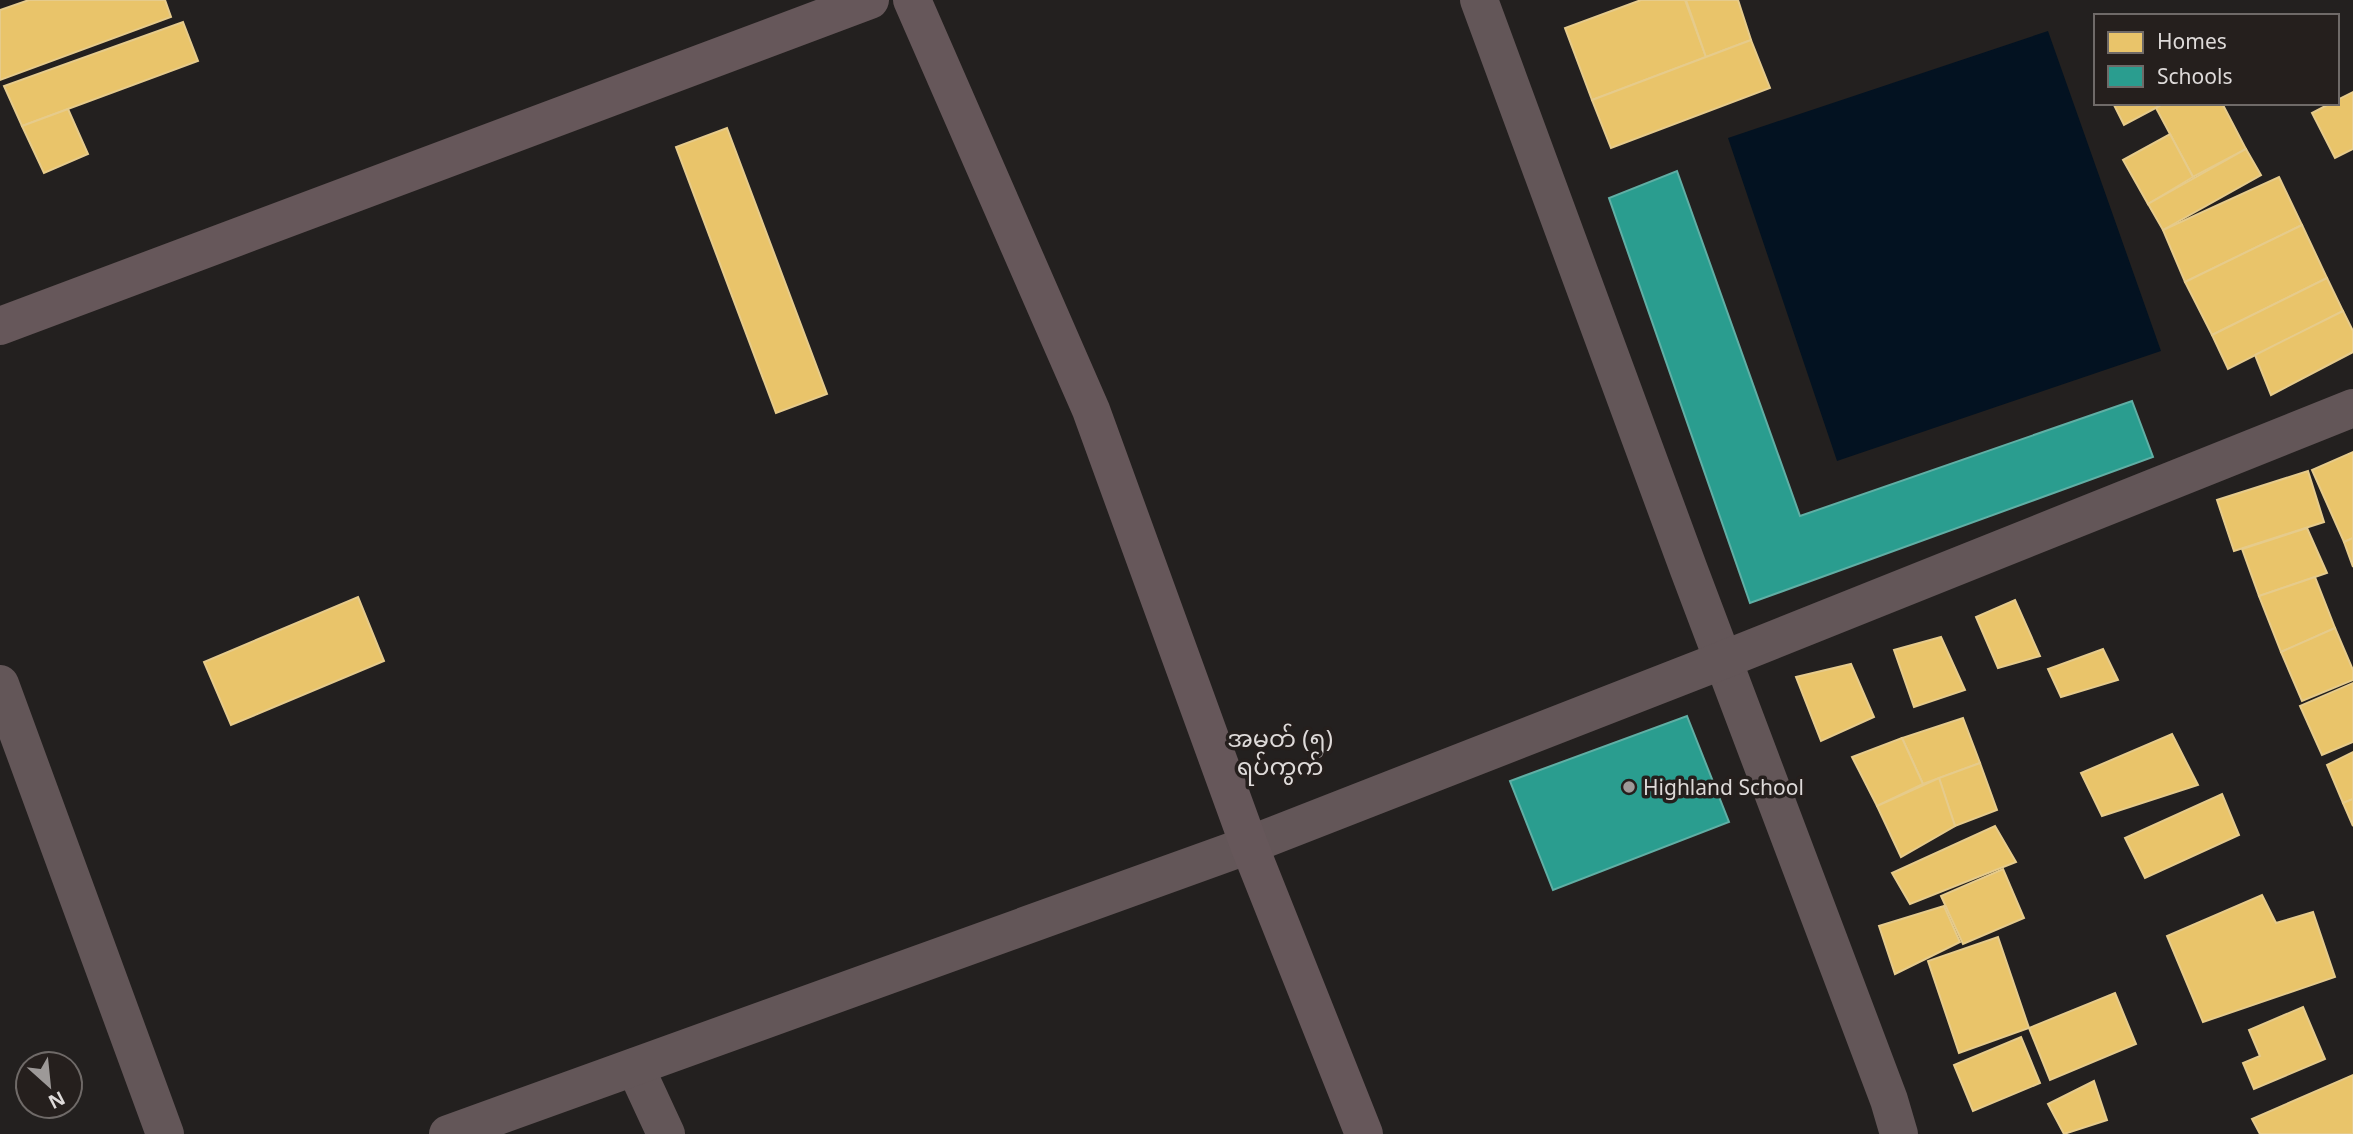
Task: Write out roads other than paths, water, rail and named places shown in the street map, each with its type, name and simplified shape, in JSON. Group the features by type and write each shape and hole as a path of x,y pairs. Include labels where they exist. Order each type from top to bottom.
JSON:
{"street":[{"path":"0,326 870,0"},
{"path":"912,0 1091,410 1249,845 1364,1134"},
{"path":"1479,0 1884,1087 1899,1134"},
{"path":"448,1134 1249,845 1723,660 2353,408"},
{"path":"0,684 165,1134"},
{"path":"635,1066 666,1134"}],"water":[{"path":"2048,31 2161,351 1837,461 1728,138"}],"place":[{"name":"Highland School","path":"1629,787"}],"district":[{"name":"အမှတ် (၅) ရပ်ကွက်","path":"1280,751"}]}
